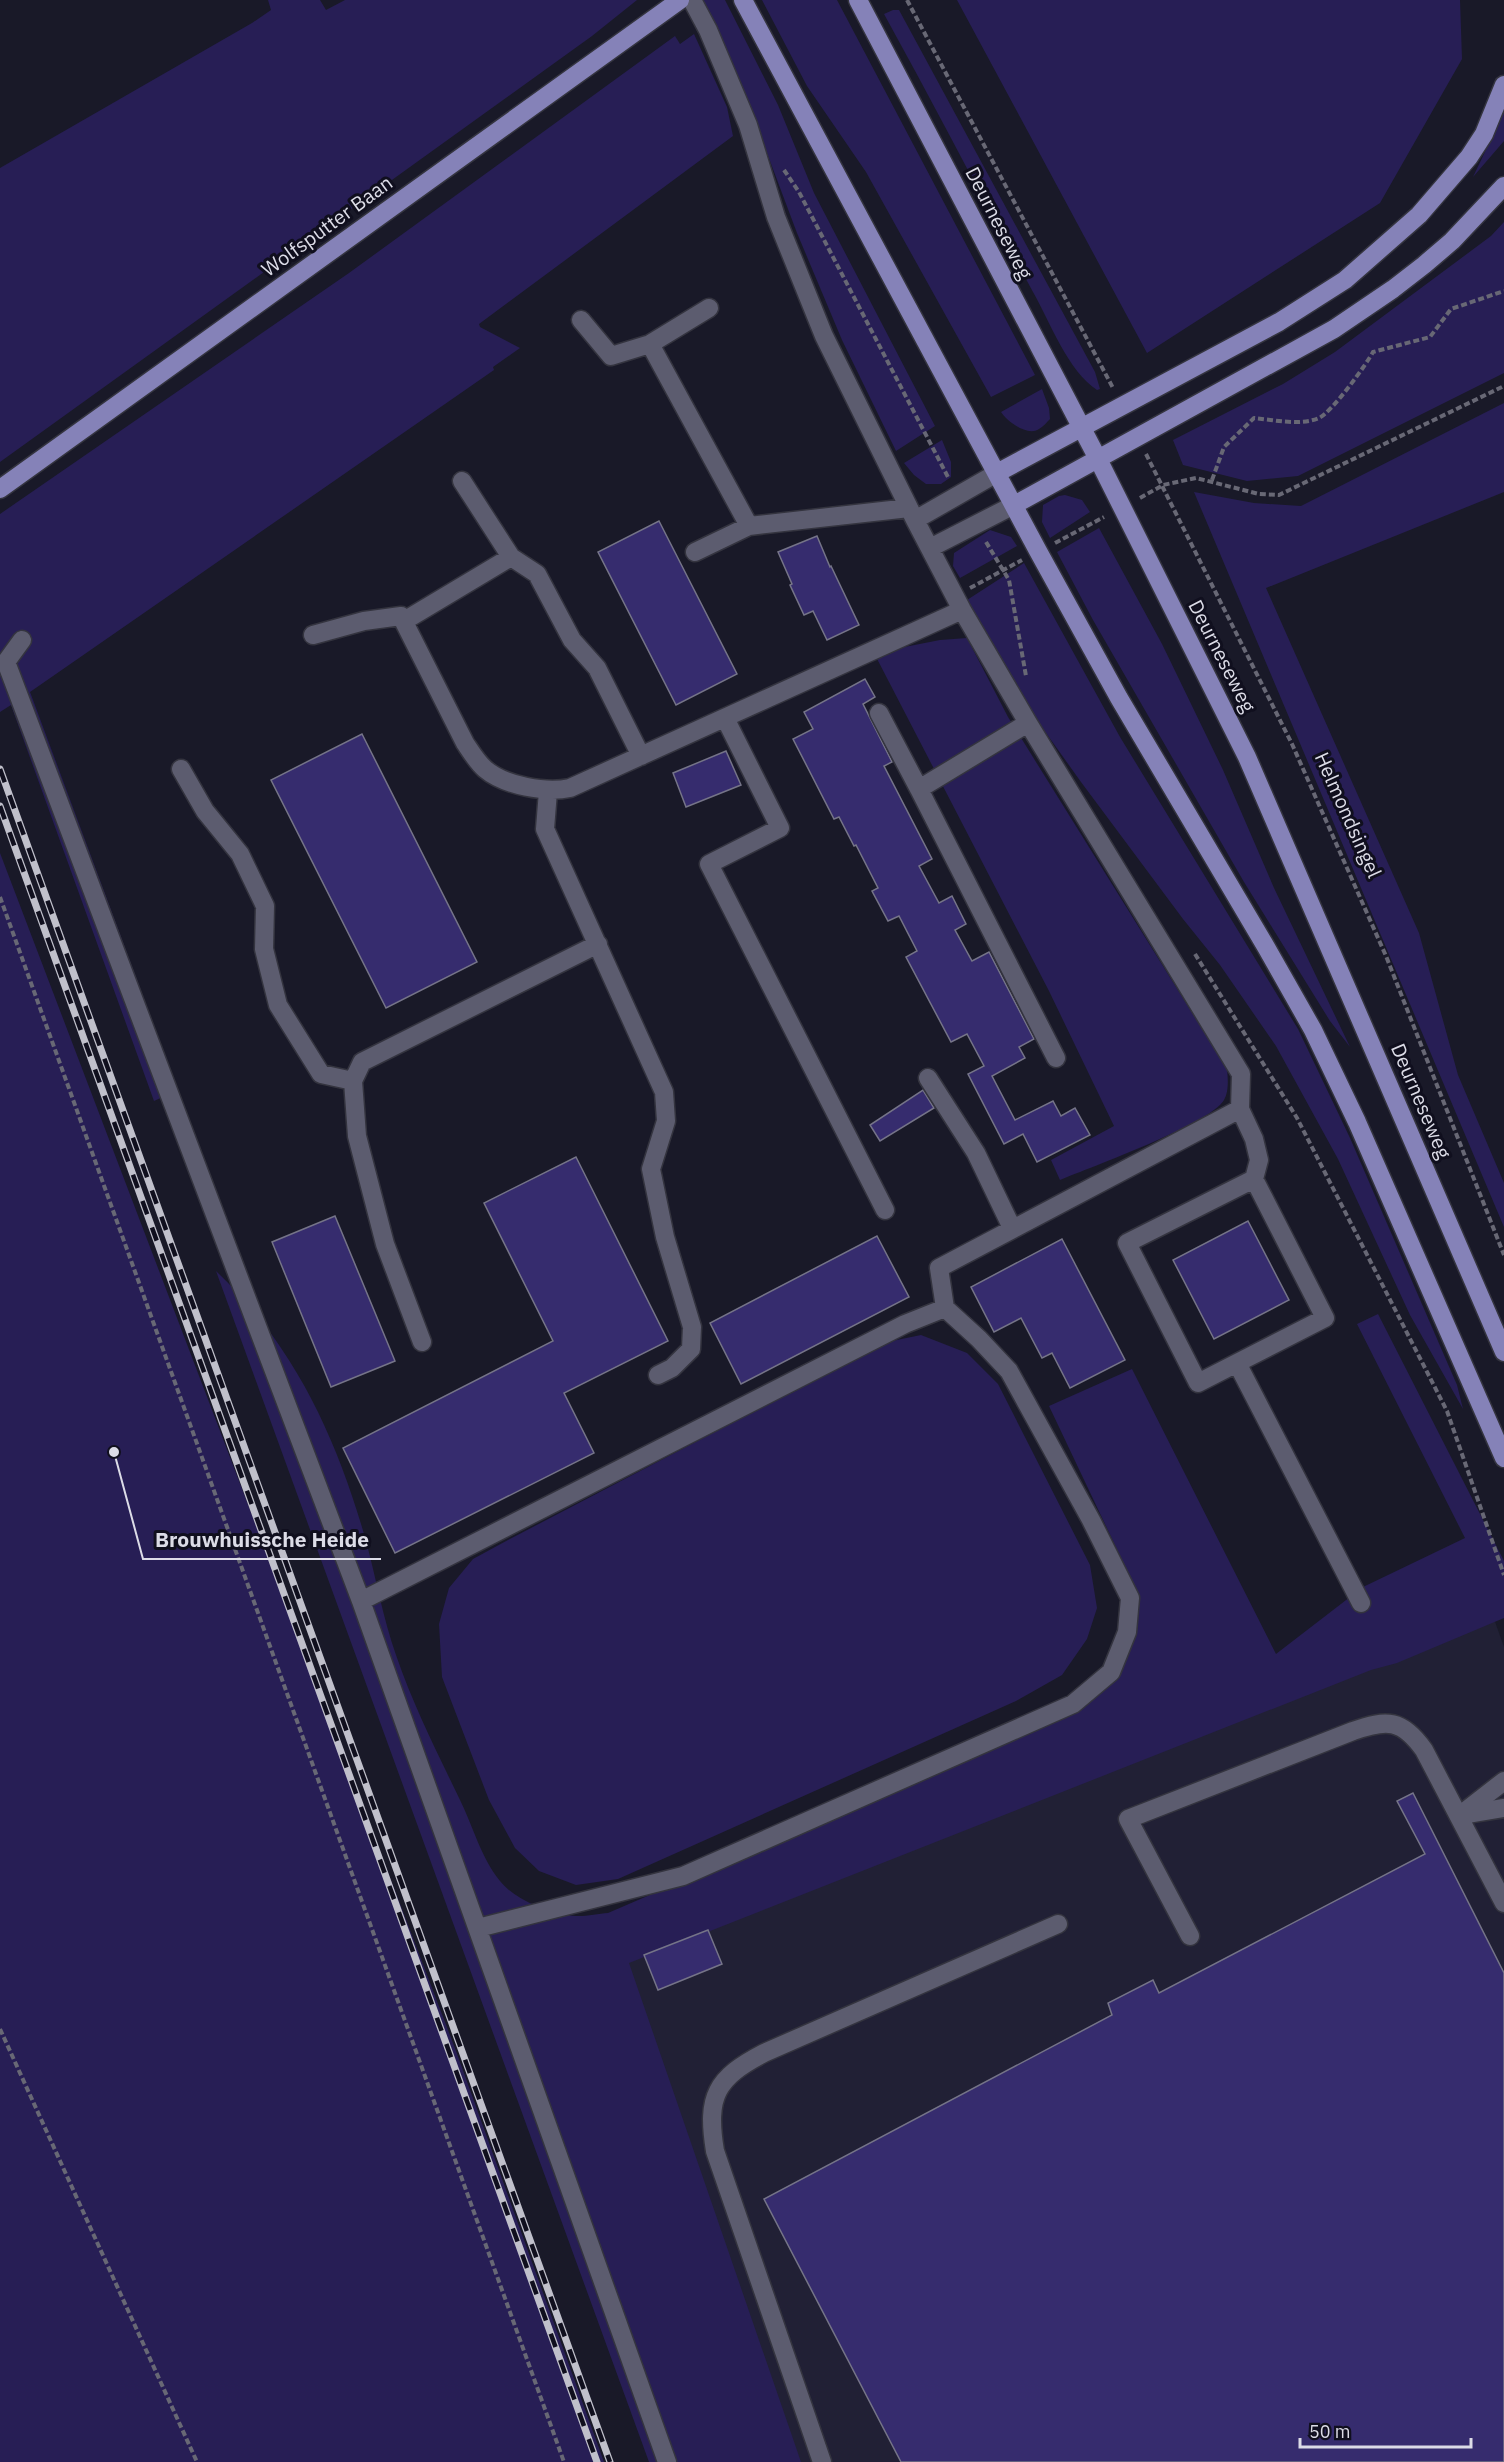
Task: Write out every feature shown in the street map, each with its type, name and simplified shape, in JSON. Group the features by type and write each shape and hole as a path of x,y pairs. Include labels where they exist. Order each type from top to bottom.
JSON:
{"main road":[{"name":"Wolfsputter Baan","path":"0,489 680,0"},
{"path":"743,0 1119,698 1313,1030 1357,1122 1504,1458"},
{"name":"Deurneseweg","path":"858,0 1098,459 1247,757 1504,1352"},
{"path":"997,473 1279,322 1322,296 1368,262 1419,214 1469,157 1484,134 1504,85"},
{"path":"1014,505 1334,329 1364,310 1452,241 1504,186"}],"street":[{"path":"693,0 748,125 776,217 824,336 912,514 959,603 1028,723 1241,1074 1240,1109 1248,1122 1259,1160 1254,1179 1325,1318 1198,1383 1127,1243 1254,1179"},
{"path":"581,320 611,356 650,345 709,308"},
{"path":"650,345 749,526"},
{"path":"695,552 749,526 912,514 958,496 997,473"},
{"path":"462,481 511,557 537,574 572,640 597,668 641,756"},
{"path":"930,548 1014,505"},
{"path":"404,621 511,557"},
{"path":"313,635 364,621 401,616 465,743 486,770 500,778 548,791 570,788 641,756 959,603"},
{"path":"22,640 6,662 361,1601 667,2462"},
{"path":"879,713 1056,1058"},
{"path":"724,718 780,828 709,864 885,1210"},
{"path":"919,789 1028,723"},
{"path":"182,769 205,811 240,855 265,906 264,949 279,1005 321,1074 353,1081"},
{"path":"548,791 545,828 664,1092 666,1121 651,1169 665,1237 692,1327 691,1348 672,1368 658,1375"},
{"path":"422,1342 385,1244 357,1136 353,1081 362,1062 598,944"},
{"path":"928,1078 976,1153 1012,1228"},
{"path":"478,1928 683,1876 1073,1704 1111,1672 1127,1632 1130,1599 1091,1520 1009,1371 945,1308 939,1268 1240,1109"},
{"path":"361,1601 905,1324 945,1308"},
{"path":"1237,1363 1361,1603"},
{"path":"1190,1936 1128,1819 1353,1731 1383,1722 1402,1727 1417,1740 1504,1903"},
{"path":"1459,1816 1504,1781"},
{"path":"1459,1816 1504,1808"},
{"path":"822,2462 715,2151 711,2126 719,2087 736,2070 764,2053 1058,1924"}],"path":[{"name":"Deurneseweg","path":"908,0 1122,405"},
{"path":"780,164 799,192 958,496"},
{"path":"1212,480 1224,447 1254,418 1299,422 1321,417 1362,371 1373,352 1430,337 1451,309 1504,291"},
{"path":"959,603 1004,570 1163,485 1196,478 1212,480 1259,494 1280,495 1504,386"},
{"name":"Helmondsingel","path":"1137,437 1292,744 1386,956 1504,1255"},
{"path":"975,523 1004,570"},
{"path":"0,897 564,2462"},
{"path":"0,2029 197,2462"}],"shaded area":[{"path":"268,0 320,0 326,10 345,0 637,0 592,36 0,462 0,168 252,23 271,10"},
{"path":"699,0 725,0 778,105 814,193 935,426 896,451 842,340 797,233 752,113"},
{"path":"762,0 837,0 1035,375 991,397 866,172 807,86"},
{"path":"957,0 1460,0 1462,59 1380,203 1147,353"},
{"path":"899,10 1095,372 1100,389 1097,390 1087,382 1068,359 884,14"},
{"path":"694,34 727,107 733,136 479,324 480,327 520,348 493,367 494,370 30,692 178,1090 154,1101 11,705 0,712 0,514 349,273 675,36 680,44"},
{"path":"1504,112 1504,141 1473,177"},
{"path":"1504,222 1504,373 1298,476 1247,481 1183,465 1173,440 1283,384 1335,352 1491,236"},
{"path":"1042,389 1049,408 1050,419 1039,429 1023,430 1001,412"},
{"path":"1504,403 1504,492 1266,588 1419,933 1458,1075 1504,1183 1504,1227 1194,492 1254,503 1301,506"},
{"path":"942,440 951,462 951,477 941,484 926,484 904,463"},
{"path":"1065,495 1082,500 1090,512 1050,538 1042,522 1043,505"},
{"path":"1099,528 1162,644 1223,770 1274,888 1350,1047 1330,1021 1244,882 1093,620 1057,552"},
{"path":"990,530 1011,537 1017,546 960,578 953,566 954,553"},
{"path":"1024,563 1120,737 1298,1029 1350,1138 1457,1385 1463,1409 1410,1315 1338,1159 1276,1046 1220,965 1183,919 1036,719 967,600"},
{"path":"967,638 1008,717 1227,1069 1226,1096 1214,1110 1174,1132 1060,1180 1051,1160 1114,1126 1049,991 874,653 940,640"},
{"path":"0,853 456,2051 604,2462 0,2462"},
{"path":"216,1271 244,1300 268,1330 290,1362 326,1430 341,1466 366,1541 387,1627 403,1674 493,1872 506,1887 522,1899 559,1913 588,1916 608,1913 1079,1710 1109,1676 1133,1612 1133,1583 1049,1406 1132,1369 1276,1654 1363,1587 1465,1538 1357,1324 1378,1314 1504,1561 1504,1618 1397,1663 1371,1670 629,1963 801,2462 649,2462"},
{"path":"921,1335 967,1353 998,1384 1090,1565 1097,1608 1087,1639 1062,1675 1016,1701 618,1879 576,1885 539,1871 515,1848 489,1800 442,1677 439,1624 449,1588 473,1559 508,1540 887,1342"},
{"path":"1479,1577 1504,1647 1504,2462 678,2462 506,1976"}],"building":[{"path":"659,521 737,674 676,705 598,552"},
{"path":"817,536 859,625 827,640 813,611 804,615 778,552"},
{"path":"865,679 875,697 863,704 892,762 884,766 932,859 919,866 939,903 952,896 966,924 955,930 972,961 989,952 1034,1039 1019,1047 1025,1058 992,1076 1015,1120 1053,1101 1061,1116 1075,1108 1090,1135 1037,1162 1023,1134 1004,1144 968,1074 984,1066 967,1034 951,1042 906,957 917,951 899,916 888,921 872,891 878,888 856,845 854,846 839,817 834,819 793,739 813,729 804,712"},
{"path":"362,734 477,962 386,1008 271,780"},
{"path":"726,751 741,785 686,807 673,773"},
{"path":"923,1090 934,1108 880,1141 870,1125"},
{"path":"576,1157 668,1341 564,1393 594,1453 395,1553 343,1448 553,1341 484,1203"},
{"path":"335,1216 395,1361 331,1387 272,1242"},
{"path":"1248,1221 1289,1300 1214,1339 1173,1260"},
{"path":"877,1236 909,1297 741,1384 710,1323"},
{"path":"1062,1239 1125,1360 1070,1388 1052,1353 1042,1358 1021,1318 994,1332 971,1287"},
{"path":"1413,1793 1504,1973 1504,2462 901,2462 764,2199 1112,2015 1108,2003 1153,1980 1159,1993 1425,1854 1397,1801"},
{"path":"708,1930 722,1964 658,1990 644,1955"}],"railway":[{"path":"0,769 610,2462"},
{"path":"0,806 597,2462"}],"place":[{"name":"Brouwhuissche Heide","path":"114,1452"}]}
